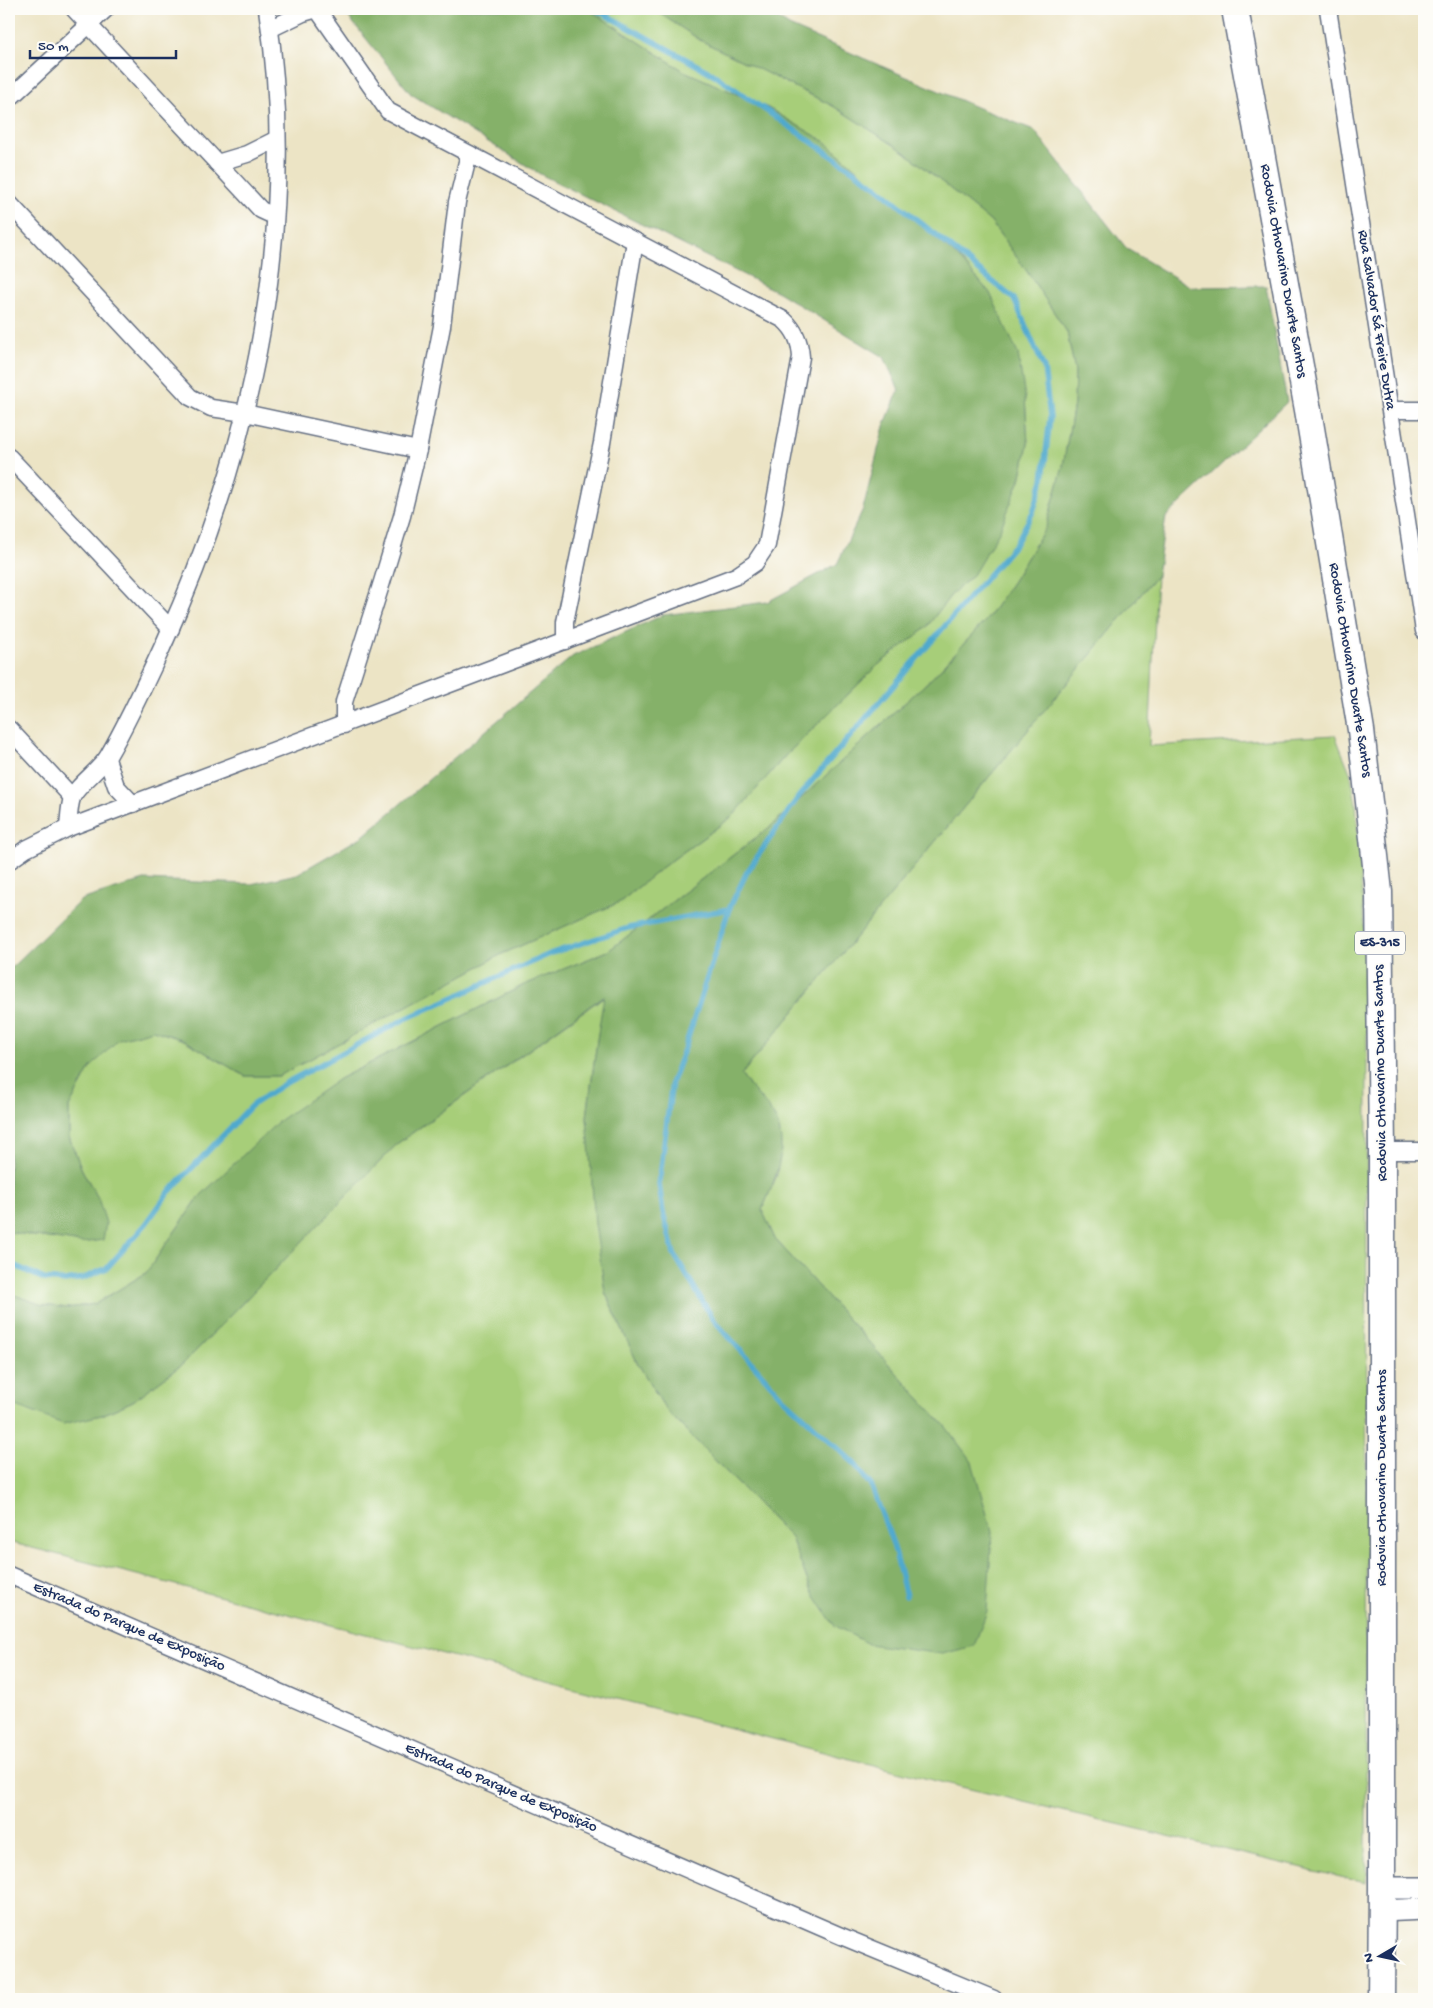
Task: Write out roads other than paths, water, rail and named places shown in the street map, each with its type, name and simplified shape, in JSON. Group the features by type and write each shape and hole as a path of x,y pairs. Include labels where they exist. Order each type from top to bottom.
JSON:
{"main road":[{"name":"Rodovia Othovarino Duarte Santos","path":"1235,9 1308,410 1361,730 1379,892 1382,1151 1381,1999"}],"street":[{"path":"74,9 261,210 274,216"},
{"path":"9,99 106,9"},
{"path":"68,828 72,797 107,759 143,689 170,629 212,523 245,413 266,304 274,216 277,139 267,9"},
{"path":"9,861 26,848 68,828 736,576 755,563 767,545 800,366 800,346 791,327 784,320 388,111 317,9 288,19 270,29"},
{"name":"Rua Salvador Sá Freire Dutra","path":"1328,9 1424,631"},
{"path":"217,163 247,154 277,139"},
{"path":"344,724 344,702 402,516 418,450 442,326 457,202 469,154"},
{"path":"9,203 190,398 211,408 245,413 418,450"},
{"path":"565,641 565,622 602,443 635,241"},
{"path":"1390,410 1424,410"},
{"path":"9,457 170,629"},
{"path":"9,729 72,797"},
{"path":"107,759 116,786 133,804"},
{"path":"1382,1151 1424,1151"},
{"name":"Estrada do Parque de Exposição","path":"9,1575 841,1936 994,1999"},
{"path":"1382,1900 1424,1888"},
{"path":"1382,1900 1424,1910"}],"waterway":[{"path":"595,9 713,74 877,187 1014,299 1044,368 1050,417 1043,480 1033,512 1016,543 799,796 747,872 729,909 685,1047 672,1081 659,1184 663,1212 674,1254 713,1319 782,1397 854,1463 872,1487 893,1544 906,1596"},
{"path":"9,1263 44,1279 65,1281 84,1278 107,1268 146,1224 169,1192 252,1105 284,1084 403,1020 552,953 628,928 729,909"}]}
